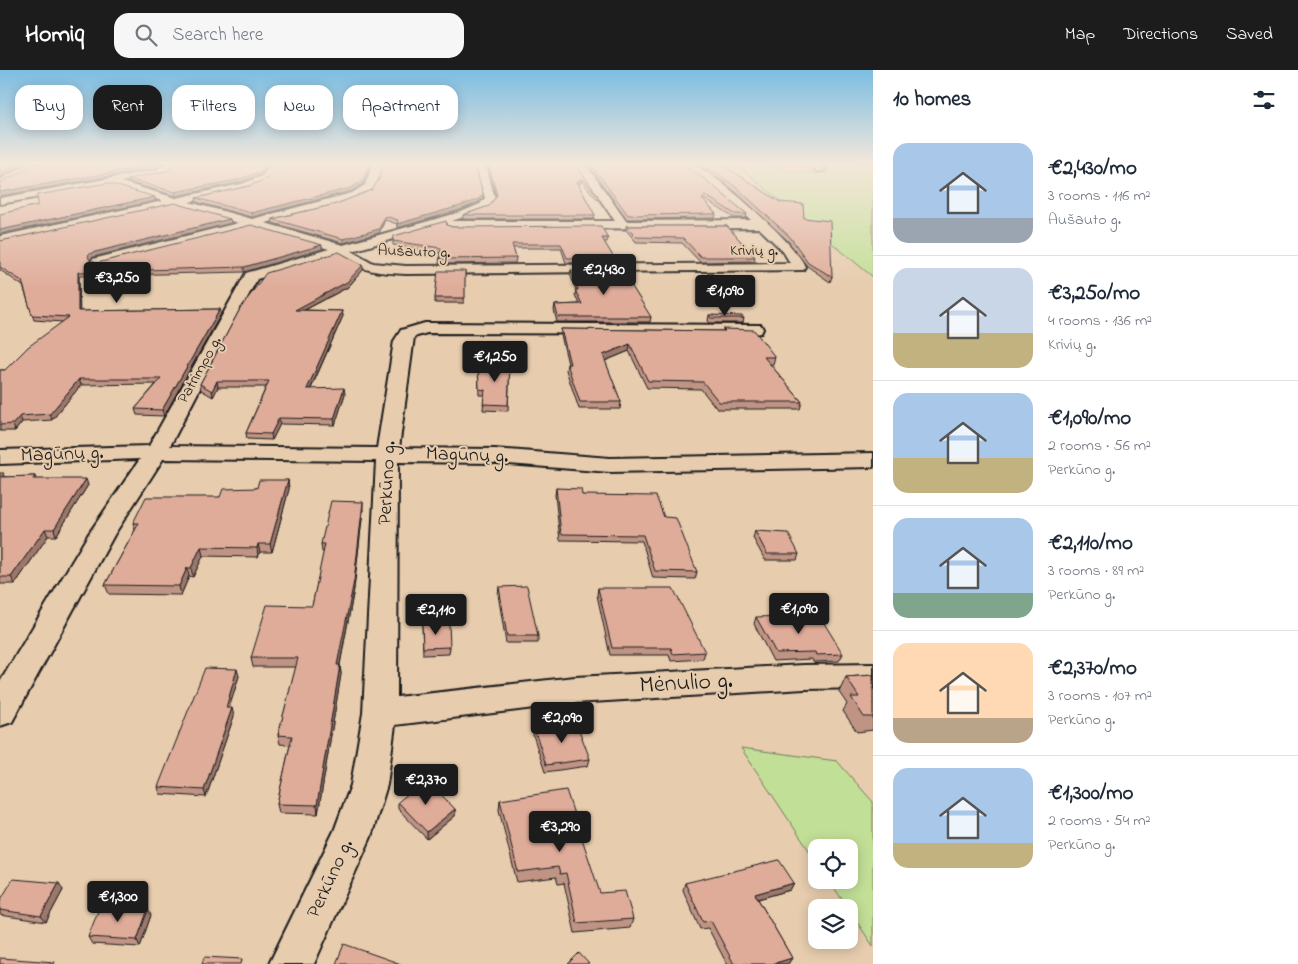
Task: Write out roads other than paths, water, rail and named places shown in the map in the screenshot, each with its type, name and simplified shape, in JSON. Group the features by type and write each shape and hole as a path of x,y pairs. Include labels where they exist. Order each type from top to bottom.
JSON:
{"street":[{"path":"0,240 157,205"},
{"name":"Aušauto g.","path":"187,205 342,249 355,262 372,267 406,270 643,268"},
{"path":"98,262 325,205"},
{"name":"Patrimpo g.","path":"0,712 101,535 156,452 251,276 465,214 484,205"},
{"path":"610,205 622,224"},
{"name":"Krivių g.","path":"643,268 798,267 794,256 739,205"},
{"path":"422,226 762,224"},
{"name":"Perkūno g.","path":"291,964 351,837 369,785 380,713 388,454 403,341 407,334 425,328 755,329"},
{"name":"Magūnų g.","path":"0,457 156,452 388,454 495,456 610,465 873,460"},
{"name":"Mėnulio g.","path":"380,713 575,690 804,677 873,676"}]}
